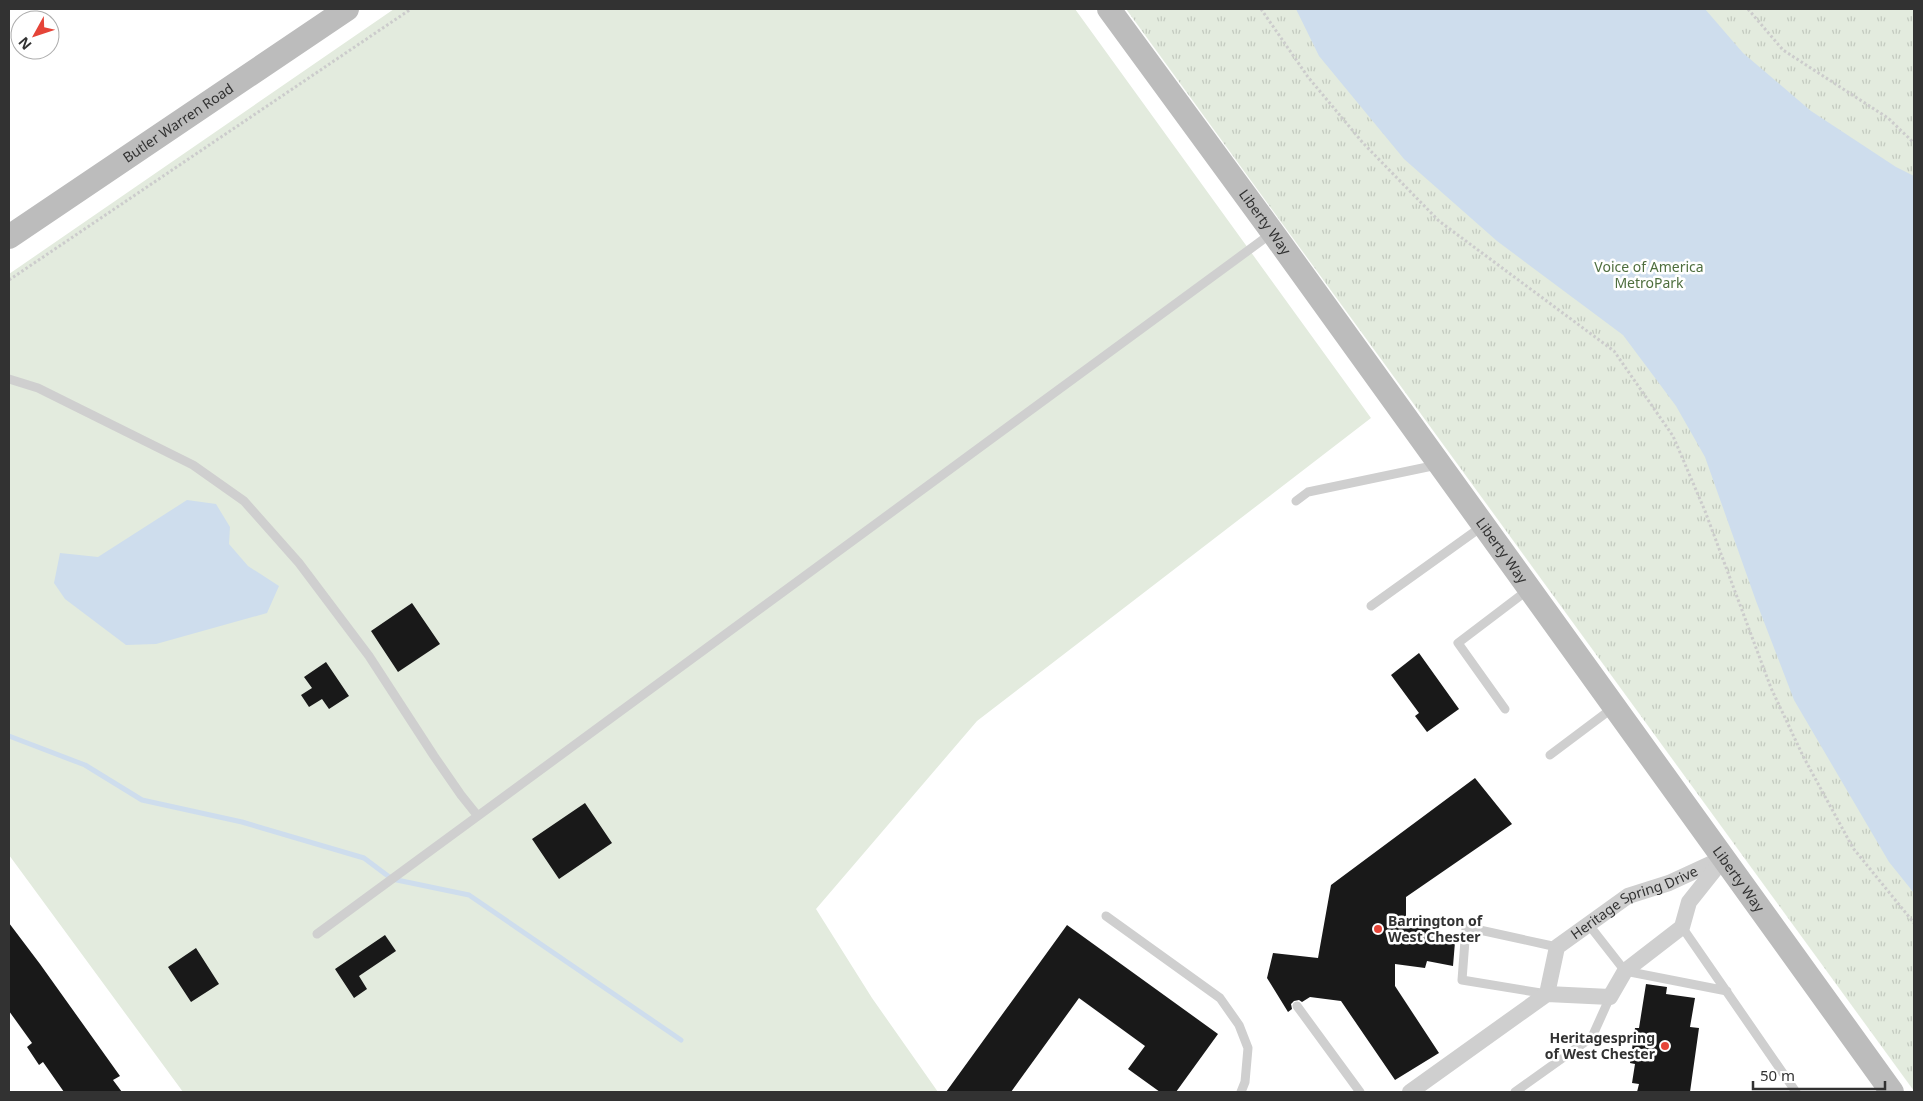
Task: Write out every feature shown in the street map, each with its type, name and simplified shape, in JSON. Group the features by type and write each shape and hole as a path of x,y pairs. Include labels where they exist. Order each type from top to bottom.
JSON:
{"main road":[{"name":"Butler Warren Road","path":"9,237 347,9"},
{"name":"Liberty Way","path":"1109,9 1273,232 1892,1092"}],"street":[{"name":"Heritage Spring Drive","path":"1547,994 1557,947 1628,896 1669,883 1724,858"},
{"name":"Heritage Spring Drive","path":"1682,927 1689,902 1724,858"},
{"path":"1410,1092 1547,994 1610,997 1624,971 1682,927"}],"lane":[{"path":"317,934 1273,232"},
{"path":"9,378 38,388 193,464 244,501 298,563 369,656 460,795 477,815"},
{"path":"1296,501 1308,492 1440,465"},
{"path":"1371,606 1484,525"},
{"path":"1505,709 1458,643 1529,589"},
{"path":"1550,755 1614,707"},
{"path":"1106,916 1220,998 1238,1025 1248,1048 1245,1082 1240,1092"},
{"path":"1588,925 1624,971 1726,991"},
{"path":"1547,994 1462,980 1466,927 1557,947"},
{"path":"1682,927 1796,1092"},
{"path":"1515,1092 1592,1037 1610,997"},
{"path":"1297,1006 1360,1092"}],"path":[{"path":"9,280 411,9"},
{"path":"1261,9 1314,84 1363,143 1439,222 1614,351 1673,436 1705,511 1771,688 1803,756 1853,848 1914,924"},
{"path":"1748,9 1783,50 1888,118 1914,143"}],"green space":[{"path":"394,9 1075,9 1371,418 977,721 816,909 872,998 938,1092 183,1092 9,855 9,274"},
{"name":"Voice of America MetroPark","path":"1126,9 1914,9 1914,1091"}],"water":[{"path":"1296,9 1705,9 1743,53 1811,111 1896,167 1914,176 1914,893 1889,862 1794,700 1756,601 1705,457 1676,406 1623,335 1497,241 1404,159 1319,56"},
{"path":"187,500 216,504 230,527 229,544 248,566 279,586 267,613 156,644 126,645 65,599 54,583 60,553 98,557"}],"building":[{"path":"412,603 440,644 398,672 371,631"},
{"path":"1419,653 1459,709 1427,732 1415,716 1419,713 1391,675"},
{"path":"326,662 349,696 329,709 322,699 309,707 301,695 312,688 304,677"},
{"name":"Barrington of West Chester","path":"1475,778 1512,824 1406,897 1406,916 1436,920 1432,939 1455,942 1453,966 1427,961 1425,968 1395,964 1395,986 1439,1053 1395,1080 1341,1001 1310,997 1302,1002 1299,1000 1294,1001 1291,1004 1292,1009 1288,1012 1267,978 1273,953 1318,958 1331,885"},
{"path":"585,803 612,843 559,879 532,839"},
{"path":"9,923 120,1076 113,1080 122,1092 64,1092 43,1062 39,1065 27,1047 32,1043 9,1011"},
{"path":"1067,925 1218,1034 1176,1092 1160,1092 1128,1069 1145,1046 1079,998 1011,1092 946,1092"},
{"path":"385,935 396,951 359,976 367,989 354,998 335,969"},
{"path":"196,948 219,984 191,1002 168,967"},
{"name":"Heritagespring of West Chester","path":"1646,984 1667,987 1666,994 1695,998 1690,1027 1699,1028 1690,1092 1637,1092 1639,1084 1632,1083 1635,1064 1630,1063 1635,1028 1639,1028"}],"waterway":[{"path":"9,736 85,765 142,800 242,822 364,858 392,879 469,895 681,1040"}],"place":[{"name":"Barrington of West Chester","path":"1378,929"},
{"name":"Heritagespring of West Chester","path":"1665,1046"}]}
